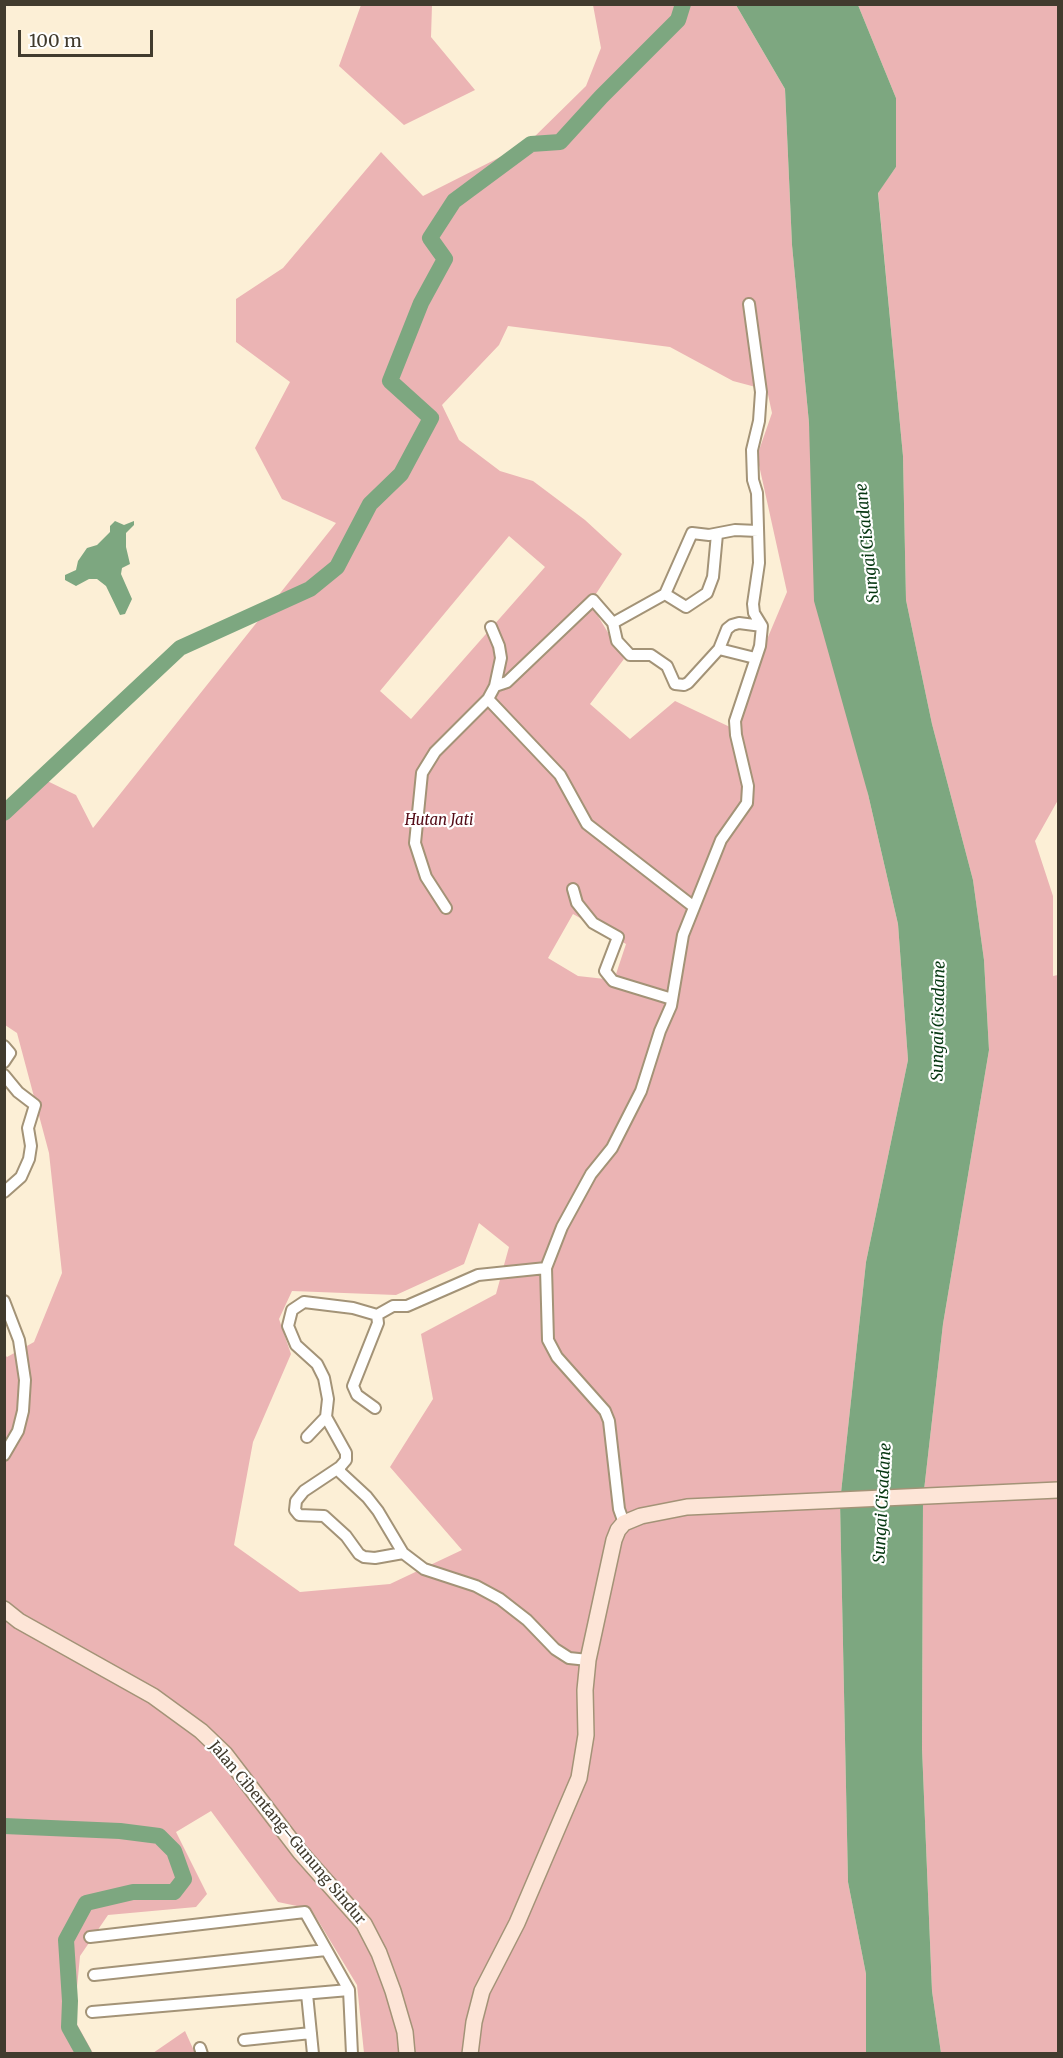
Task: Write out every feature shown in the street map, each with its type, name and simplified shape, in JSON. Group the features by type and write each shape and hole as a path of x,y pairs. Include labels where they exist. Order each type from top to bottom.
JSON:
{"main road":[{"path":"470,2054 474,2022 482,1991 517,1923 579,1778 586,1735 585,1690 588,1660 614,1540 624,1523 641,1516 687,1507 1059,1490"},
{"name":"Jalan Cibentang–Gunung Sindur","path":"4,1609 19,1621 153,1696 201,1731 225,1754 300,1852 363,1924 379,1953 393,1991 405,2032 407,2054"}],"street":[{"path":"624,1523 619,1509 609,1421 605,1411 557,1357 548,1340 546,1268 562,1227 591,1174 612,1148 641,1091 672,999 683,935 721,840 747,803 748,786 735,721 760,646 762,626 754,613 753,604 759,563 757,493 753,480 752,450 759,421 761,392 749,304"},
{"path":"613,623 664,594 692,533 709,535 735,530 758,531"},
{"path":"664,594 686,607 708,593 717,534"},
{"path":"495,686 507,682 593,600 613,623 618,641 630,654 651,655 667,666 675,684 688,683 719,649 727,629 732,625 739,623 762,626"},
{"path":"446,908 426,877 415,843 422,773 435,752 488,699 495,686 501,658 491,627"},
{"path":"719,649 755,658"},
{"path":"488,699 560,775 587,824 694,907"},
{"path":"573,889 577,903 592,923 618,937 605,971 614,981 672,999"},
{"path":"4,1046 10,1053 4,1062"},
{"path":"4,1075 18,1092 35,1106 28,1128 32,1146 29,1159 21,1177 4,1192"},
{"path":"403,1553 375,1558 364,1557 324,1516 299,1515 295,1510 296,1501 304,1491 340,1467 346,1460 346,1453 326,1417 328,1399 324,1378 317,1364 296,1345 288,1326 292,1311 304,1302 353,1308 377,1315 393,1306 407,1306 478,1275 546,1268"},
{"path":"4,1301 20,1340 25,1380 23,1411 18,1431 4,1455"},
{"path":"375,1408 357,1395 353,1386 378,1323 377,1315"},
{"path":"307,1437 326,1417"},
{"path":"340,1467 340,1472 367,1497 378,1511 403,1553 424,1569 476,1586 500,1599 527,1620 555,1649 569,1658 588,1660"},
{"path":"90,1936 305,1912 349,1990 352,2054"},
{"path":"94,1975 326,1950"},
{"path":"92,2012 349,1990"},
{"path":"308,1994 312,2054"},
{"path":"244,2040 311,2033"}],"green space":[{"path":"361,5 432,5 431,37 475,90 404,125 339,66"},
{"name":"Hutan Jati","path":"593,5 736,5 785,89 792,245 809,423 868,794 898,924 908,1060 866,1262 840,1502 848,1882 866,1974 866,2053 364,2053 357,1985 311,1909 278,1902 211,1811 176,1832 207,1894 196,1907 108,1915 80,1956 74,2019 93,2053 5,2053 5,1355 7,1357 34,1342 62,1273 49,1153 17,1033 5,1025 4,806 37,776 76,795 93,828 336,523 282,499 255,448 290,382 236,342 236,299 283,268 381,152 423,196 528,143 586,86 601,48","holes":["508,326 670,347 733,381 767,390 772,413 757,456 787,592 730,727 675,701 630,739 590,704 624,659 590,603 622,554 585,520 533,481 500,471 459,440 442,405 499,345","509,536 545,567 411,719 380,691","573,914 626,944 614,980 578,976 548,958","479,1223 509,1247 496,1294 421,1334 433,1399 390,1467 462,1550 390,1584 300,1592 234,1545 253,1442 291,1354 279,1319 292,1291 396,1295 464,1264"]},
{"path":"858,5 1058,5 1058,800 1035,841 1053,896 1053,976 1058,975 1058,2053 941,2053 932,1991 922,1748 923,1499 943,1324 989,1050 984,960 973,880 932,724 906,600 903,456 878,192 896,167 896,98"},
{"path":"185,2031 195,2053 153,2053"}],"water":[{"name":"Sungai Cisadane","path":"736,5 858,5 896,98 896,167 878,193 903,456 906,600 932,724 973,880 984,960 989,1050 943,1324 923,1499 922,1748 932,1991 941,2053 866,2053 866,1974 848,1882 840,1502 866,1262 908,1060 898,924 868,794 814,601 809,423 792,245 785,89"},
{"path":"115,521 124,525 134,521 134,525 126,533 130,564 122,568 121,574 132,599 125,614 120,615 106,586 97,579 89,579 76,586 65,580 65,575 76,570 78,561 87,548 97,545 110,532 110,526"}],"waterway":[{"path":"4,813 180,648 310,589 337,567 370,504 401,474 431,418 390,381 421,303 445,259 430,238 454,201 531,144 560,142 601,97 678,20 683,4"},
{"path":"4,1826 120,1831 159,1836 174,1851 184,1879 174,1892 133,1892 86,1903 66,1940 70,2001 69,2027 84,2054"}]}
